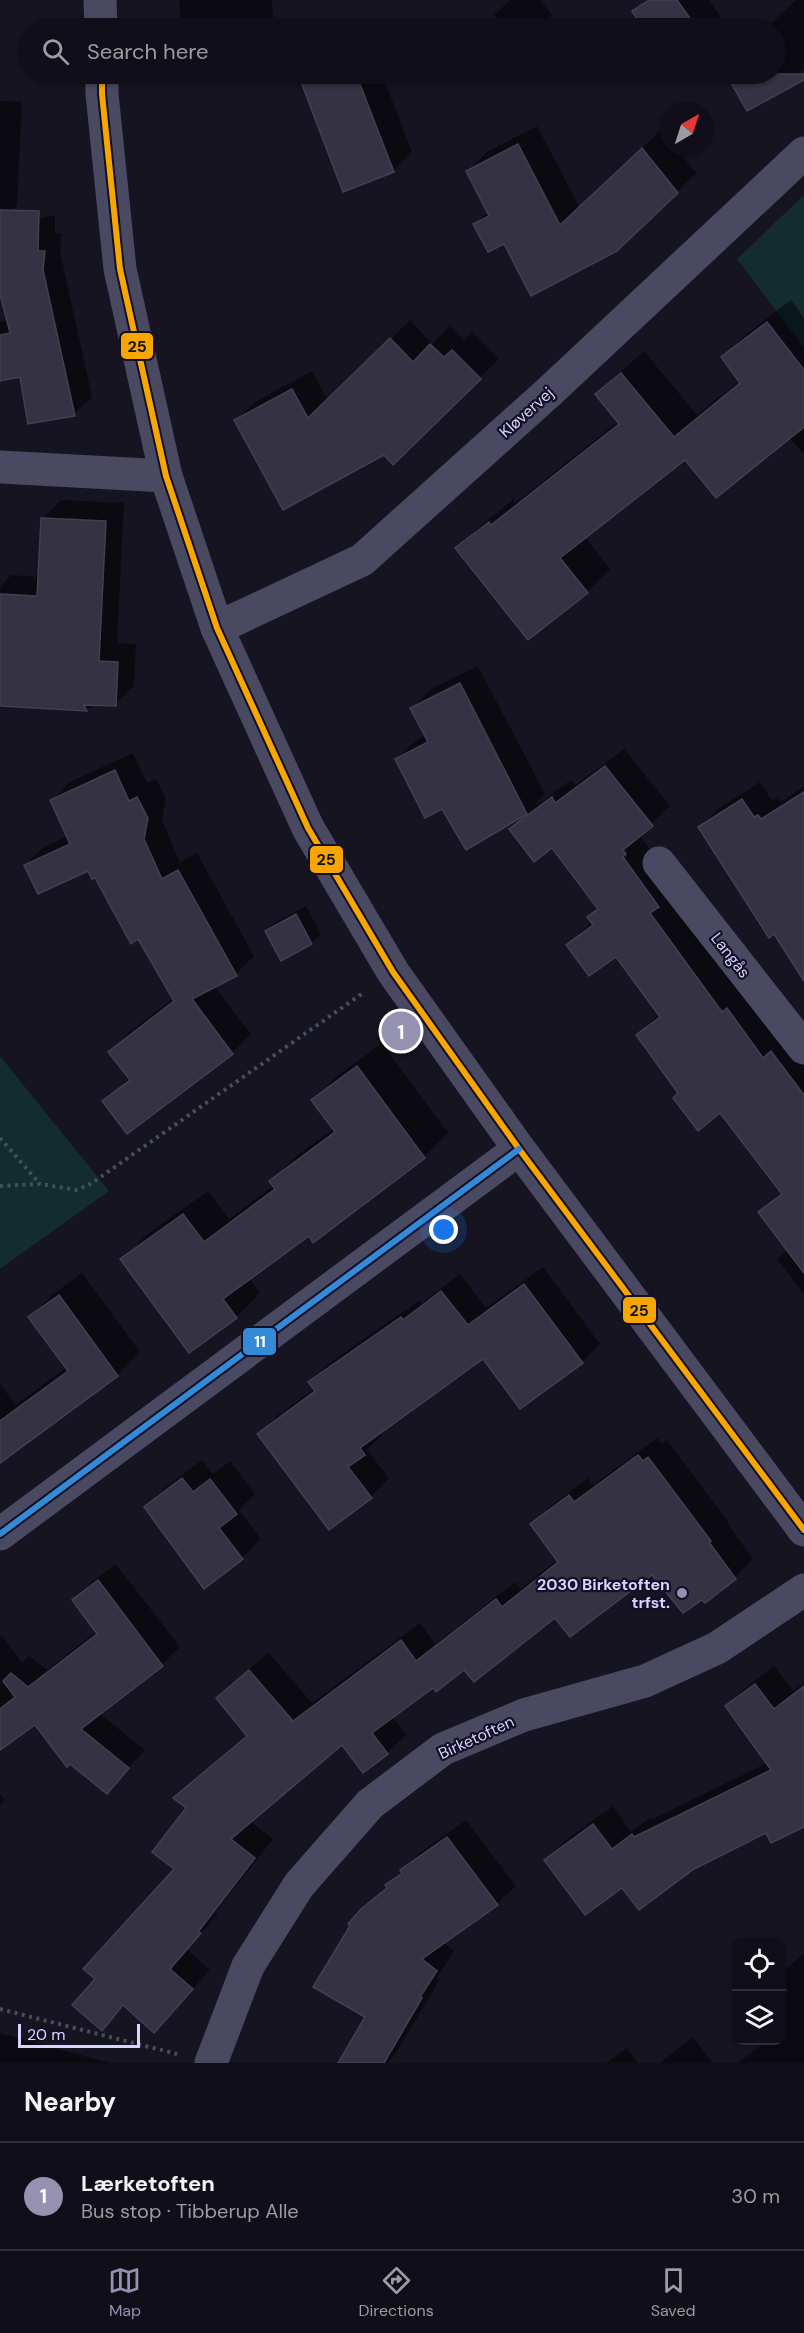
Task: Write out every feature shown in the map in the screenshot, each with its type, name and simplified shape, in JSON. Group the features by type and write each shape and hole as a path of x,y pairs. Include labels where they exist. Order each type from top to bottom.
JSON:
{"street":[{"path":"100,0 101,18"},
{"path":"103,84 120,269 166,476 218,628 308,828 393,972 519,1149 804,1530"},
{"name":"Kløvervej","path":"218,628 362,560 549,392 804,153"},
{"path":"0,467 166,476"},
{"name":"Langås","path":"659,862 804,1048"},
{"path":"0,1534 519,1149"},
{"name":"Birketoften","path":"200,2060 248,1966 298,1885 370,1804 443,1749 524,1714 655,1676 717,1648 804,1590"}],"path":[{"path":"0,1186 40,1184 77,1190 92,1183 393,972"},
{"path":"0,1138 40,1184"},
{"path":"0,2009 200,2060"}],"green space":[{"path":"804,195 804,348 737,259"},
{"path":"0,1056 109,1191 0,1269"}],"building":[{"path":"649,0 677,0 690,18 636,18 632,11"},
{"path":"786,74 804,74 804,80 747,111 732,84 786,84"},
{"path":"302,84 360,84 394,172 343,192"},
{"path":"518,144 560,225 642,148 678,193 617,251 531,296 504,244 488,252 473,224 489,216 466,171"},
{"path":"0,210 39,211 38,251 45,251 43,270 75,416 28,424 20,377 0,381 0,335 10,333 0,294"},
{"path":"767,322 804,370 804,427 716,498 685,460 560,558 588,593 528,640 455,548 489,522 491,525 619,424 595,394 621,373 674,437 740,383 721,357"},
{"path":"390,338 413,362 430,344 444,357 452,350 481,379 393,465 384,455 283,510 234,420 292,389 308,418"},
{"path":"41,518 106,521 99,661 118,662 116,706 84,705 87,711 0,706 0,594 37,596"},
{"path":"460,683 527,814 466,850 442,809 425,818 395,759 428,742 410,708"},
{"path":"605,766 653,826 623,850 626,854 623,857 659,907 650,913 722,1012 727,1008 763,1058 771,1051 804,1095 804,1273 758,1212 782,1194 720,1113 698,1131 673,1098 678,1093 636,1035 660,1017 616,957 589,976 566,945 593,925 587,917 598,909 552,848 534,862 509,829 552,797 555,803"},
{"path":"115,770 129,801 137,797 148,818 144,839 162,879 178,870 237,976 192,999 233,1054 127,1134 102,1101 130,1080 108,1052 174,1001 138,939 131,944 95,878 92,879 88,871 38,894 24,865 70,844 50,800"},
{"path":"804,792 804,981 774,934 769,938 698,827 742,799 754,817 758,815 761,819"},
{"path":"296,914 312,944 281,961 265,931"},
{"path":"357,1066 425,1158 313,1243 309,1236 223,1299 237,1318 189,1353 120,1259 183,1214 204,1242 275,1189 269,1181 335,1132 311,1100"},
{"path":"524,1284 583,1363 520,1409 483,1359 360,1448 365,1455 348,1467 372,1498 329,1530 257,1434 315,1391 308,1382 401,1317 403,1320 441,1291 468,1325"},
{"path":"59,1295 118,1376 0,1463 0,1421 68,1371 28,1317"},
{"path":"638,1455 643,1461 648,1457 711,1541 709,1542 736,1579 705,1603 702,1600 683,1613 652,1575 570,1637 555,1618 474,1682 464,1670 436,1692 433,1688 372,1733 388,1754 363,1773 342,1745 231,1839 255,1858 198,1932 201,1933 170,1969 193,1989 154,2033 123,2005 102,2031 72,2005 95,1979 83,1969 174,1869 152,1852 186,1808 173,1798 247,1736 216,1698 249,1670 293,1721 401,1640 416,1661 496,1599 502,1607 558,1562 530,1524 569,1495 574,1502"},
{"path":"182,1478 193,1492 210,1479 237,1514 219,1528 243,1559 204,1589 144,1507"},
{"path":"98,1580 163,1666 81,1729 129,1768 107,1794 70,1764 67,1767 35,1725 0,1750 0,1709 15,1697 3,1681 11,1673 28,1687 97,1634 72,1600"},
{"path":"755,1684 774,1709 804,1686 804,1827 771,1843 766,1833 694,1869 639,1910 622,1888 585,1915 544,1860 593,1824 612,1849 632,1834 634,1837 771,1770 725,1706"},
{"path":"447,1837 498,1905 422,1959 437,1971 384,2063 338,2063 365,2017 313,1987 350,1926 348,1924 361,1909 387,1888 385,1885 402,1873 400,1870"}],"transit line":[{"name":"25","path":"102,84 120,269 166,476 217,628 308,828 393,972 519,1149 804,1530"},
{"name":"11","path":"0,1534 519,1149"}],"place":[{"name":"Lærketoften","path":"401,1031"},
{"name":"2030 Birketoften trfst.","path":"682,1593"}]}
